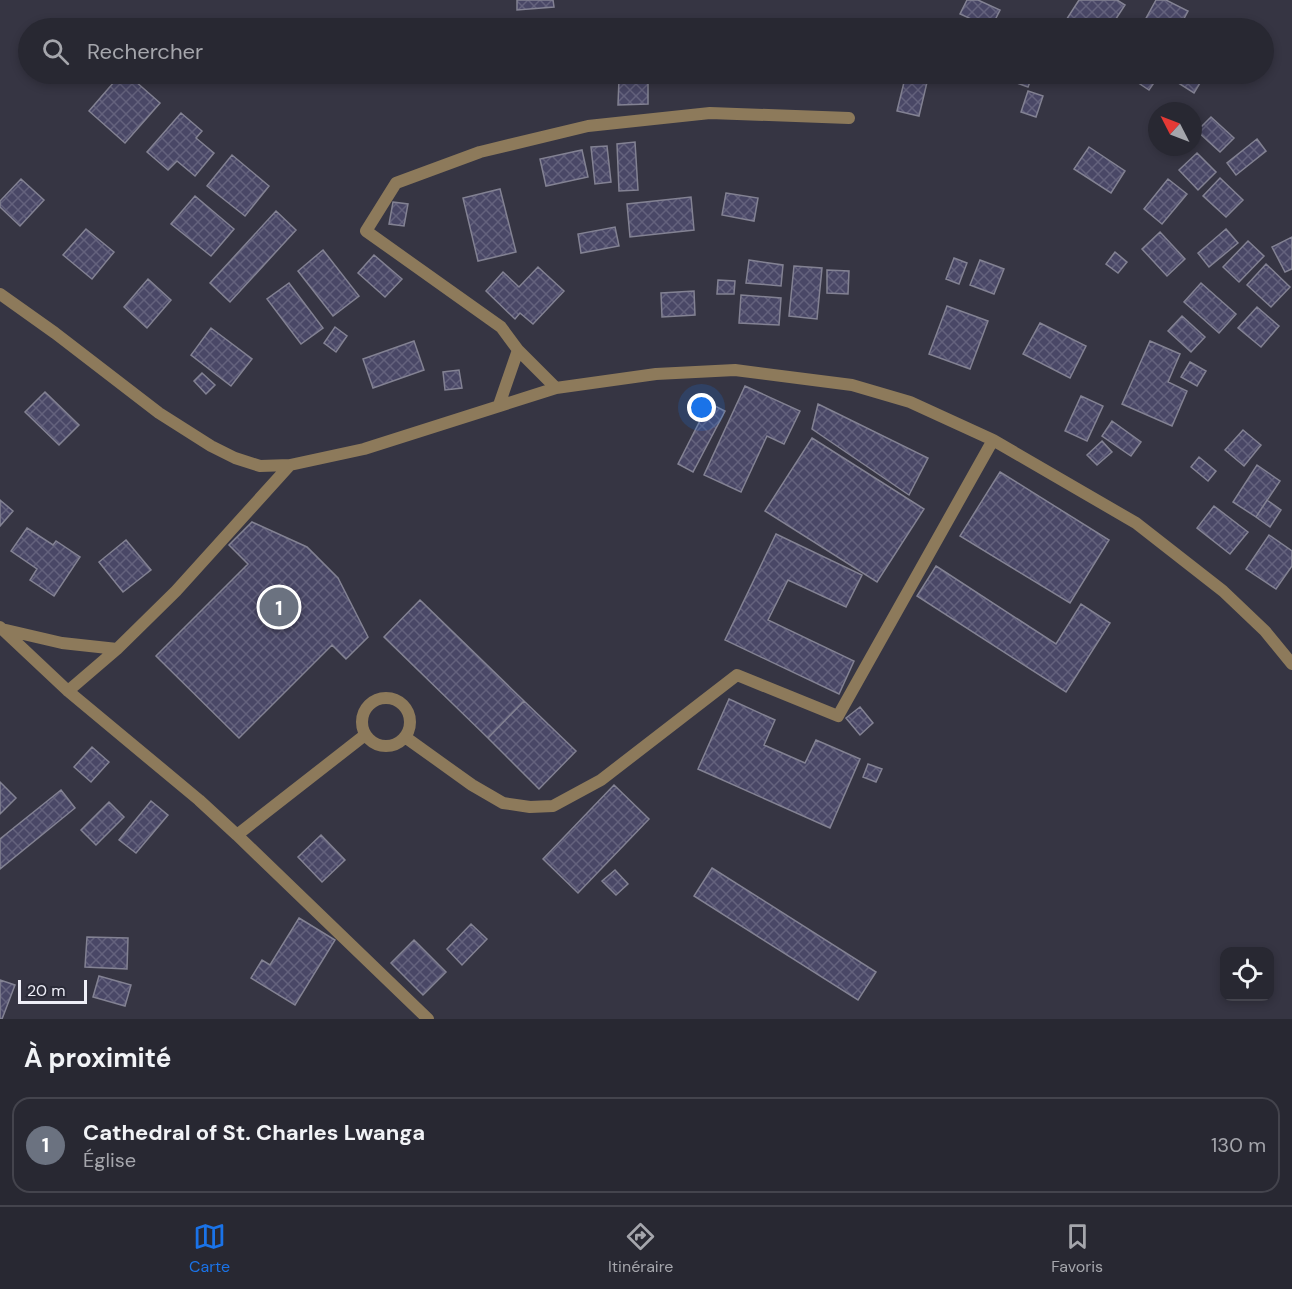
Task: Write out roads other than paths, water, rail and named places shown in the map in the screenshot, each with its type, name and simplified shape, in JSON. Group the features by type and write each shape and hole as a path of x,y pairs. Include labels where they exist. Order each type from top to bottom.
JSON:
{"street":[{"path":"556,388 518,350 501,327 366,231 396,183 480,153 588,126 710,113 849,118"},
{"path":"0,294 159,413 212,446 235,458 260,466 290,465 364,449 556,388 656,374 723,371 852,385 910,402 993,440 1136,523 1223,591 1265,631 1292,664"},
{"path":"499,405 518,350"},
{"path":"405,737 472,785 503,803 530,807 553,806 601,780 737,675 838,716 993,440"},
{"path":"68,691 117,649 176,591 290,465"},
{"path":"1,628 45,640 117,649"},
{"path":"1,628 68,691 199,800 428,1019"},
{"path":"382,698 392,699 407,710 410,719 409,728 405,737 398,743 389,747 380,746 371,742 365,735 362,716 373,701 382,698"},
{"path":"237,835 365,735"}],"place":[{"name":"Cathedral of St. Charles Lwanga","path":"279,607"}]}
